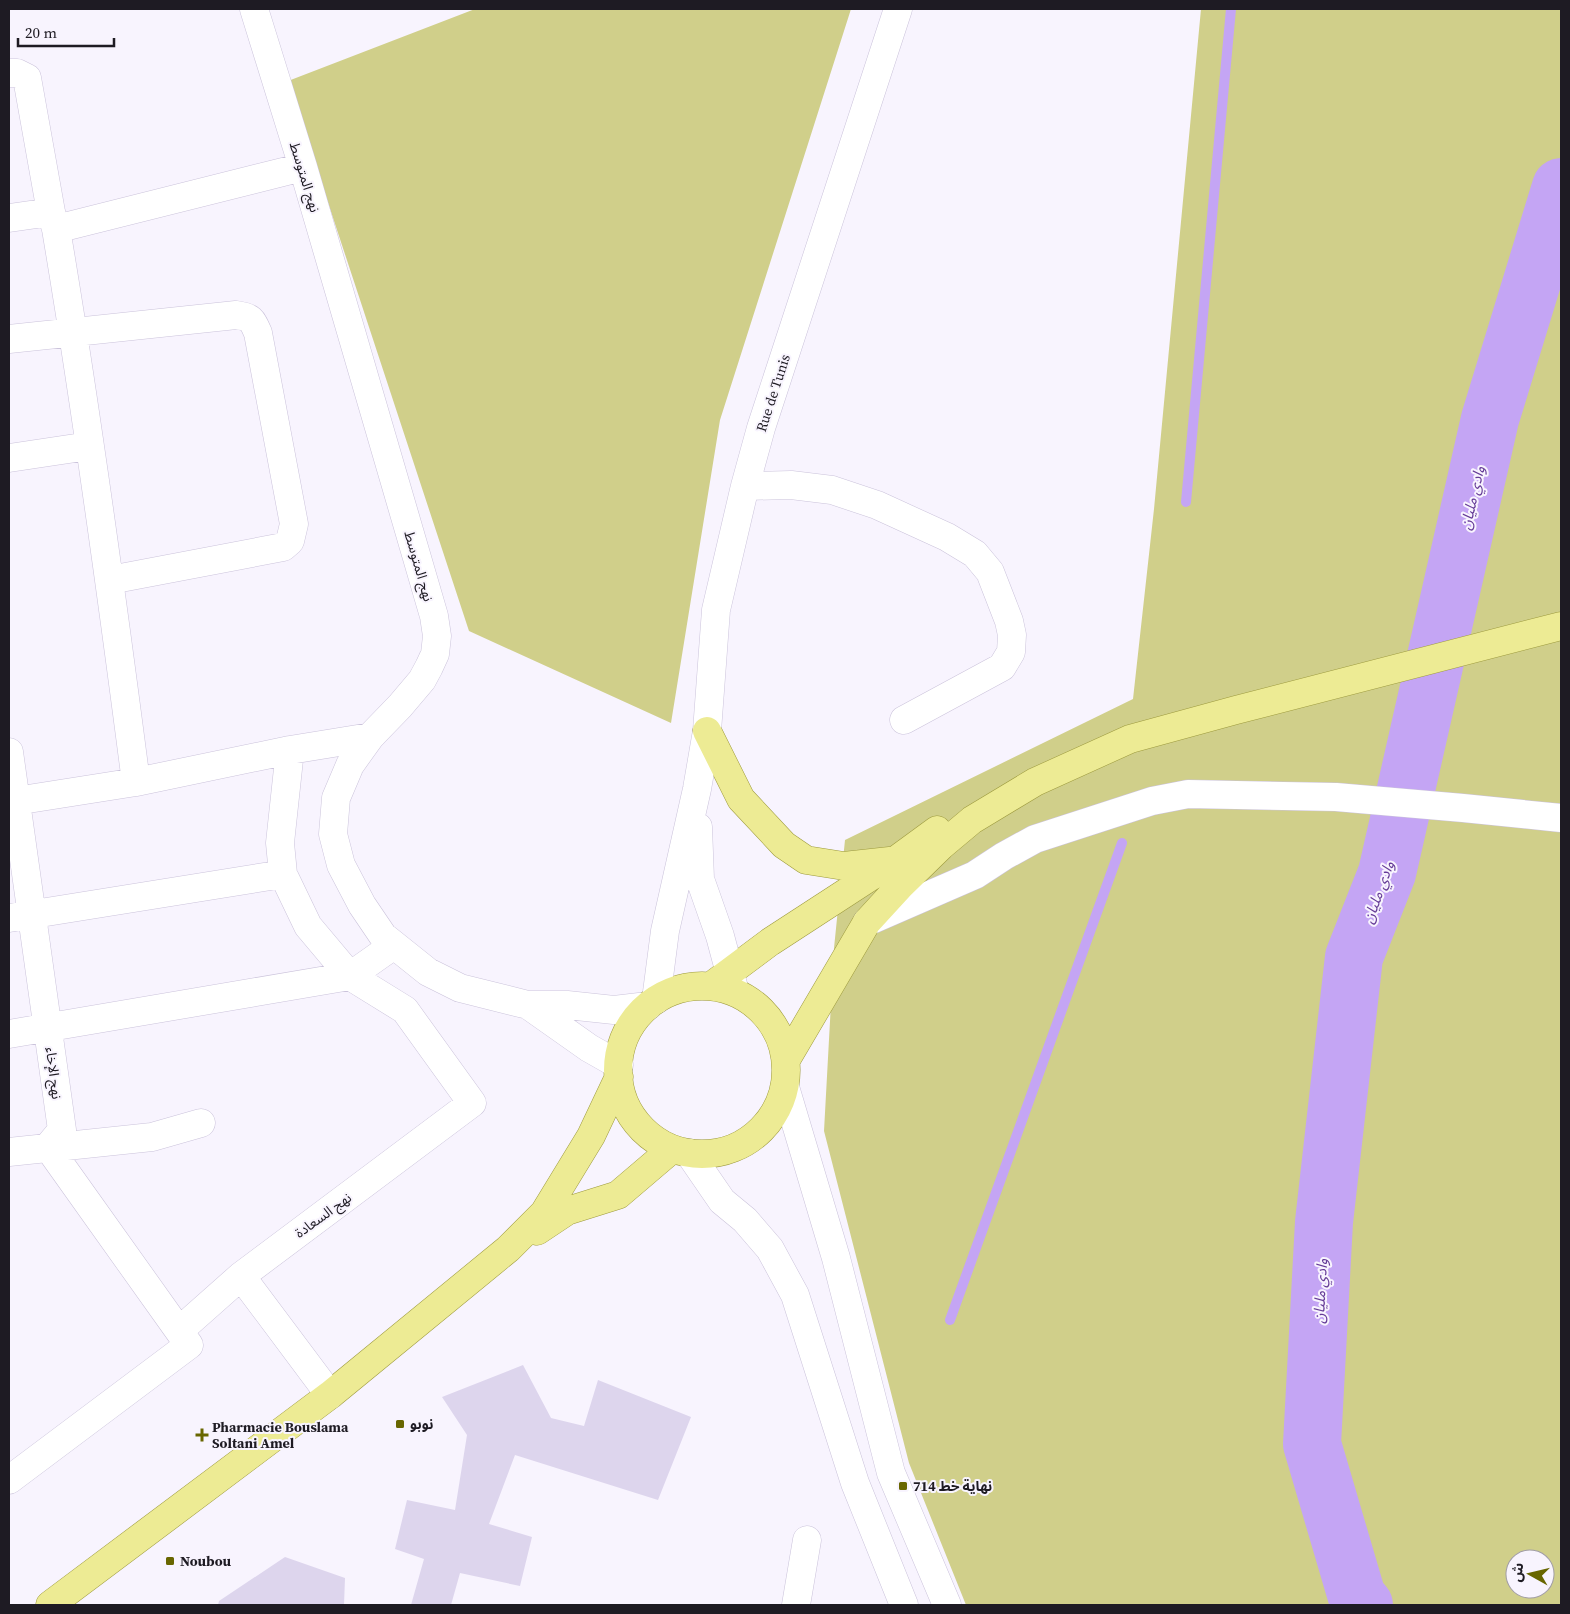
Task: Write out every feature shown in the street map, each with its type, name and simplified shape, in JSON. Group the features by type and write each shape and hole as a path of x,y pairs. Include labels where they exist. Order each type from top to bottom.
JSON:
{"main road":[{"path":"786,1060 867,922 941,846 972,820 1035,782 1130,740 1236,710 1561,626"},
{"path":"707,732 741,799 784,845 806,860 844,866 896,860"},
{"path":"50,1605 330,1395 508,1249 544,1214 591,1136 619,1071 623,1043 633,1023 652,1003 682,988 725,984 770,942 896,860 939,828 972,820"},
{"path":"619,1071 624,1100 635,1120 652,1137 680,1151 714,1154 739,1146 760,1131 776,1111 785,1087 786,1060 778,1034 768,1016 725,984"},
{"path":"508,1249 567,1212 618,1195 680,1151"}],"street":[{"name":"نهج المتوسط","path":"254,9 303,167 434,616 437,636 434,654 422,680 370,737 350,764 336,798 333,834 340,865 362,905 383,936 428,972 460,988 528,1005"},
{"name":"Rue de Tunis","path":"697,789 707,732 716,610 745,486 764,419 898,9"},
{"path":"9,73 17,73 27,78 74,331 89,446 110,580 136,782"},
{"path":"9,218 54,221 303,167"},
{"path":"9,339 236,315 249,317 258,332 294,524 290,541 283,547 110,580"},
{"path":"9,458 89,446"},
{"path":"745,486 791,485 832,490 877,505 947,538 975,554 990,572 1009,621 1012,635 1011,652 1002,667 904,720"},
{"path":"12,802 136,782 290,750 370,737"},
{"path":"290,750 280,843 283,874 308,926 350,976"},
{"name":"نهج الإخاء","path":"9,752 20,916 48,1028 62,1130 48,1147"},
{"path":"697,789 700,879 720,936 725,984"},
{"path":"528,1005 567,1005 614,1010 652,1003 665,931 697,789"},
{"path":"867,922 975,875 1004,856 1036,839 1152,801 1188,794 1336,797 1561,818"},
{"path":"20,916 283,874"},
{"path":"9,1034 350,976 394,944"},
{"name":"نهج السعادة","path":"9,1480 184,1338 241,1276 472,1104 405,1010 350,976"},
{"path":"528,1005 619,1071"},
{"path":"785,1087 836,1258 891,1473 947,1605"},
{"path":"9,1152 152,1136 201,1123"},
{"path":"48,1147 184,1338"},
{"path":"680,1151 722,1200 745,1220 770,1249 795,1295 854,1483 904,1605"},
{"path":"241,1276 330,1395"},
{"path":"796,1605 807,1540"}],"shaded area":[{"path":"475,9 851,9 720,420 671,723 469,631 288,81"},
{"path":"1201,9 1561,9 1561,1605 966,1605 909,1463 824,1131 834,948 845,840 1133,699 1154,509"}],"building":[{"path":"523,1365 551,1418 584,1426 598,1380 691,1417 658,1500 515,1455 489,1524 532,1537 520,1586 460,1573 451,1605 411,1605 424,1559 395,1549 407,1500 455,1510 467,1435 442,1397"},
{"path":"285,1557 345,1578 344,1605 218,1605 219,1601"}],"waterway":[{"path":"1186,502 1231,9"},
{"name":"وادي مليان","path":"1364,1605 1357,1597 1312,1444 1324,1222 1354,957 1387,873 1490,419 1561,187"},
{"path":"950,1320 1122,843"}],"place":[{"name":"نوبو","path":"400,1424"},
{"name":"Pharmacie Bouslama Soltani Amel","path":"202,1435"},
{"name":"نهاية خط 714","path":"903,1486"},
{"name":"Noubou","path":"170,1561"}]}
